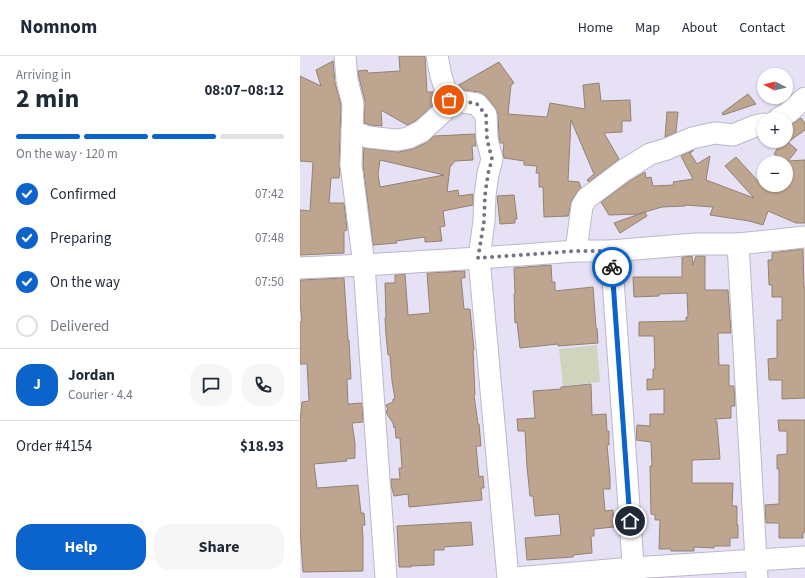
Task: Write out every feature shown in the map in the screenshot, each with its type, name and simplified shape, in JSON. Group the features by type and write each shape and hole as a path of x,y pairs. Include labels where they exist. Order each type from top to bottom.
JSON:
{"street":[{"path":"345,56 347,80 353,104 351,165 364,265 386,578"},
{"path":"352,131 368,137 396,140 408,138 422,131 443,112 449,100 441,76 437,56"},
{"path":"789,112 805,98"},
{"path":"449,100 477,104 486,115 487,139 492,159 485,195 484,221 478,258 508,578"},
{"path":"576,251 582,206 587,198 622,170 650,154 667,149 692,138 715,133 733,135 757,126"},
{"path":"300,268 576,251 611,251 695,244 738,244 805,237"},
{"path":"738,244 756,569"},
{"path":"611,251 634,573"},
{"path":"516,578 756,569 805,557"}],"green space":[{"path":"597,345 600,382 563,386 559,349"}],"building":[{"path":"399,56 425,56 427,92 434,92 436,99 433,105 415,121 407,125 381,110 382,126 364,123 365,101 358,71 367,70 368,73 400,71"},
{"path":"333,61 335,83 341,105 340,171 339,178 331,178 329,203 344,203 347,230 344,231 344,253 300,255 300,210 310,211 313,162 300,161 300,76 321,86 316,70"},
{"path":"499,62 514,83 511,85 508,114 547,117 550,103 585,109 583,85 599,83 601,101 630,100 631,121 622,121 622,132 604,133 619,159 589,182 587,180 594,174 571,120 568,181 579,182 581,188 572,200 568,216 544,217 543,187 539,187 539,173 536,173 537,166 524,165 524,161 504,158 504,143 500,143 498,114 495,107 486,96 479,92 458,89 457,86"},
{"path":"748,94 756,104 723,115 722,113"},
{"path":"667,112 678,112 676,132 665,137"},
{"path":"801,118 805,123 805,130 793,138 793,124"},
{"path":"475,134 476,146 472,146 473,160 455,161 450,167 447,192 458,190 459,196 473,194 473,205 443,211 445,226 440,227 442,241 425,242 425,237 396,241 397,243 373,245 363,164 364,148 399,152 413,149 428,142 434,136","holes":["380,160 444,175 380,187 378,174"]},
{"path":"793,146 797,150 792,156 777,156 774,154 778,148 793,148"},
{"path":"694,150 690,153 697,164 710,156 706,180 754,198 725,166 736,157 757,180 757,192 793,192 793,161 805,160 805,223 796,223 768,211 763,225 749,221 710,215 713,207 685,205 662,207 638,214 609,215 601,202 645,172 646,178 651,177 653,186 674,185 673,182 693,179 681,156"},
{"path":"514,195 517,219 515,219 515,223 500,224 497,196"},
{"path":"645,212 647,216 620,233 614,223"},
{"path":"803,249 805,287 805,398 782,399 782,380 769,380 768,359 777,358 777,320 782,320 782,297 772,297 772,285 769,285 768,260 772,260 772,253"},
{"path":"692,256 693,265 696,256 705,256 705,290 728,290 731,333 718,333 719,365 729,365 729,386 734,386 735,406 731,406 731,418 715,419 717,422 720,459 692,460 692,483 733,483 732,506 737,506 738,538 730,538 730,546 714,546 714,548 694,547 694,551 671,551 671,549 659,549 660,520 655,520 655,515 651,514 651,442 636,440 637,425 650,426 650,414 664,414 664,389 647,390 647,379 653,379 653,369 655,369 654,336 639,336 639,322 686,321 686,317 688,317 687,293 634,297 633,277 682,277 682,257"},
{"path":"551,265 552,282 555,282 555,291 593,287 598,343 558,346 558,344 520,348 517,322 515,323 514,268"},
{"path":"465,271 465,278 461,278 464,309 470,309 474,350 474,395 481,446 476,446 479,477 483,476 484,488 481,488 482,500 409,507 408,494 394,496 391,485 391,479 400,479 399,468 402,468 400,438 396,438 395,427 394,428 393,423 386,411 388,410 386,405 393,402 393,399 395,399 386,335 385,283 395,283 395,275 405,274 408,315 430,313 427,273"},
{"path":"344,278 351,379 347,379 348,404 362,403 363,422 352,423 355,443 355,458 346,459 347,461 314,464 317,488 358,485 361,513 364,513 365,525 362,525 363,571 303,572 300,529 300,421 302,402 309,401 307,364 300,364 300,322 302,322 300,280"},
{"path":"591,384 592,415 606,414 607,431 609,431 609,445 607,445 610,489 603,489 605,511 613,510 614,527 594,529 594,536 591,536 592,553 573,555 573,557 527,560 525,538 561,535 559,514 535,516 533,496 530,496 525,431 518,431 517,419 535,418 533,391 561,389 561,387"},
{"path":"778,420 805,420 805,532 803,532 803,538 779,538 779,523 766,523 765,505 779,504 779,469 777,469 777,455 787,454 787,431 779,431"},
{"path":"471,522 473,545 444,547 444,550 434,550 434,565 399,567 397,526"}],"way so far":[{"path":"449,100 477,104 486,115 487,139 492,159 485,195 484,221 478,258 576,251 611,251 612,267"}],"route":[{"path":"612,267 630,521"}]}
